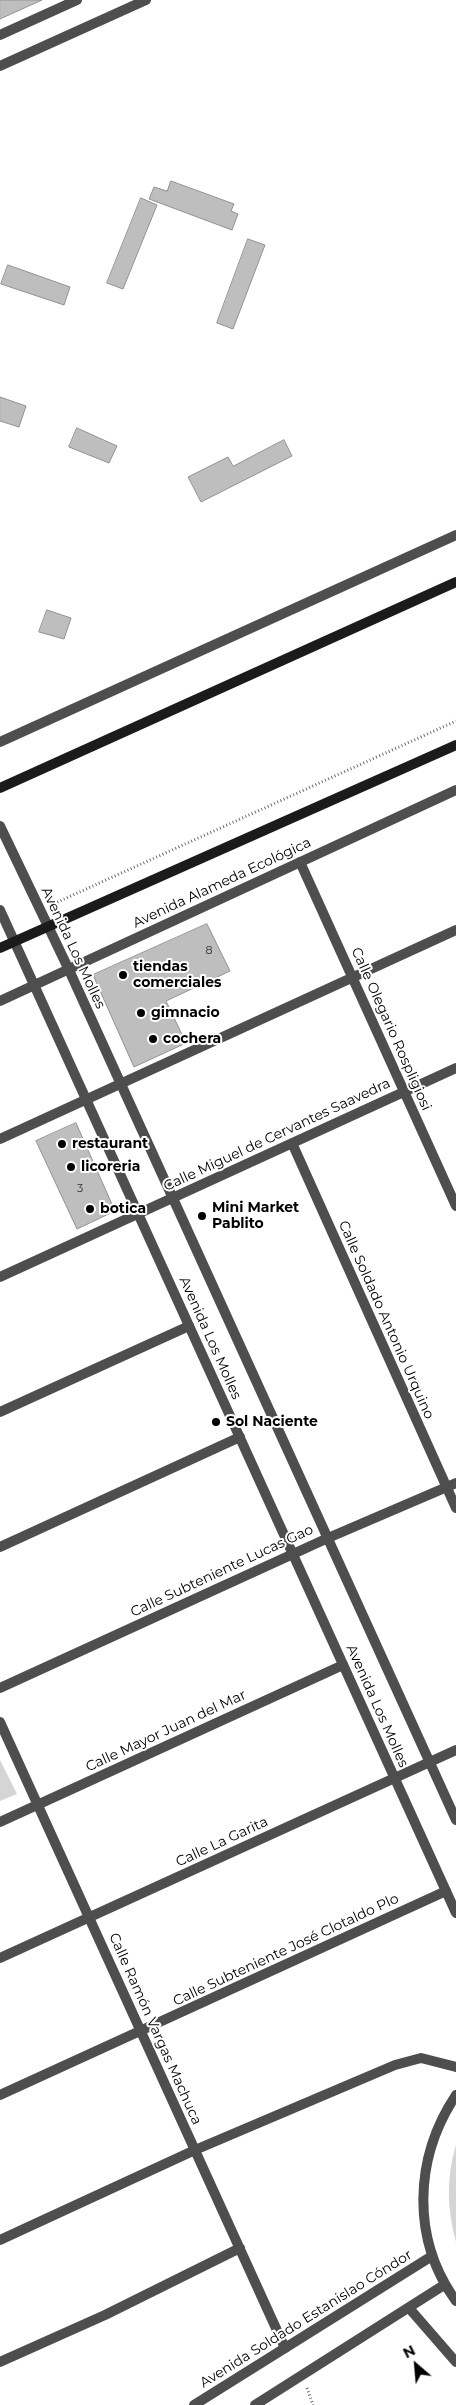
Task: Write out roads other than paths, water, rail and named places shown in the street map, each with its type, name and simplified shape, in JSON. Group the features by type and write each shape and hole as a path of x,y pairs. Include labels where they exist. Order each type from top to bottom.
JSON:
{"main road":[{"path":"0,788 456,582"},
{"path":"0,948 456,745"}],"street":[{"path":"0,35 77,0"},
{"path":"0,66 146,0"},
{"path":"0,742 456,535"},
{"name":"Avenida Alameda Ecológica","path":"0,1001 456,790"},
{"name":"Avenida Los Molles","path":"0,826 69,970 456,1820"},
{"name":"Calle Olegario Rospligiosi","path":"300,862 456,1205"},
{"name":"Avenida Los Molles","path":"0,910 456,1914"},
{"path":"0,1139 456,930"},
{"name":"Calle Miguel de Cervantes Saavedra","path":"0,1277 456,1068"},
{"name":"Calle Soldado Antonio Urquino","path":"292,1143 451,1485 456,1508"},
{"path":"0,1412 189,1326"},
{"path":"0,1547 240,1437"},
{"name":"Calle Subteniente Lucas Gao","path":"0,1688 328,1538 451,1485"},
{"name":"Calle Mayor Juan del Mar","path":"0,1822 343,1665"},
{"name":"Calle Ramón Vargas Machuca","path":"0,1722 285,2348"},
{"name":"Calle La Garita","path":"0,1958 456,1750"},
{"name":"Calle Subteniente José Clotaldo Plo","path":"0,2095 446,1892"},
{"path":"0,2240 195,2150 395,2065 421,2058 456,2067"},
{"path":"456,2095 445,2111 427,2158 423,2182 422,2207 425,2232 432,2256 444,2285 456,2302"},
{"path":"0,2362 105,2315 240,2248"},
{"name":"Avenida Soldado Estanislao Cóndor","path":"194,2405 432,2256"},
{"path":"255,2405 444,2285"},
{"path":"409,2308 456,2362"}],"place":[{"name":"tiendas comerciales","path":"123,975"},
{"name":"gimnacio","path":"141,1013"},
{"name":"cochera","path":"153,1039"},
{"name":"restaurant","path":"62,1144"},
{"name":"licoreria","path":"71,1167"},
{"name":"botica","path":"90,1209"},
{"name":"Mini Market Pablito","path":"202,1216"},
{"name":"Sol Naciente","path":"216,1422"}]}
